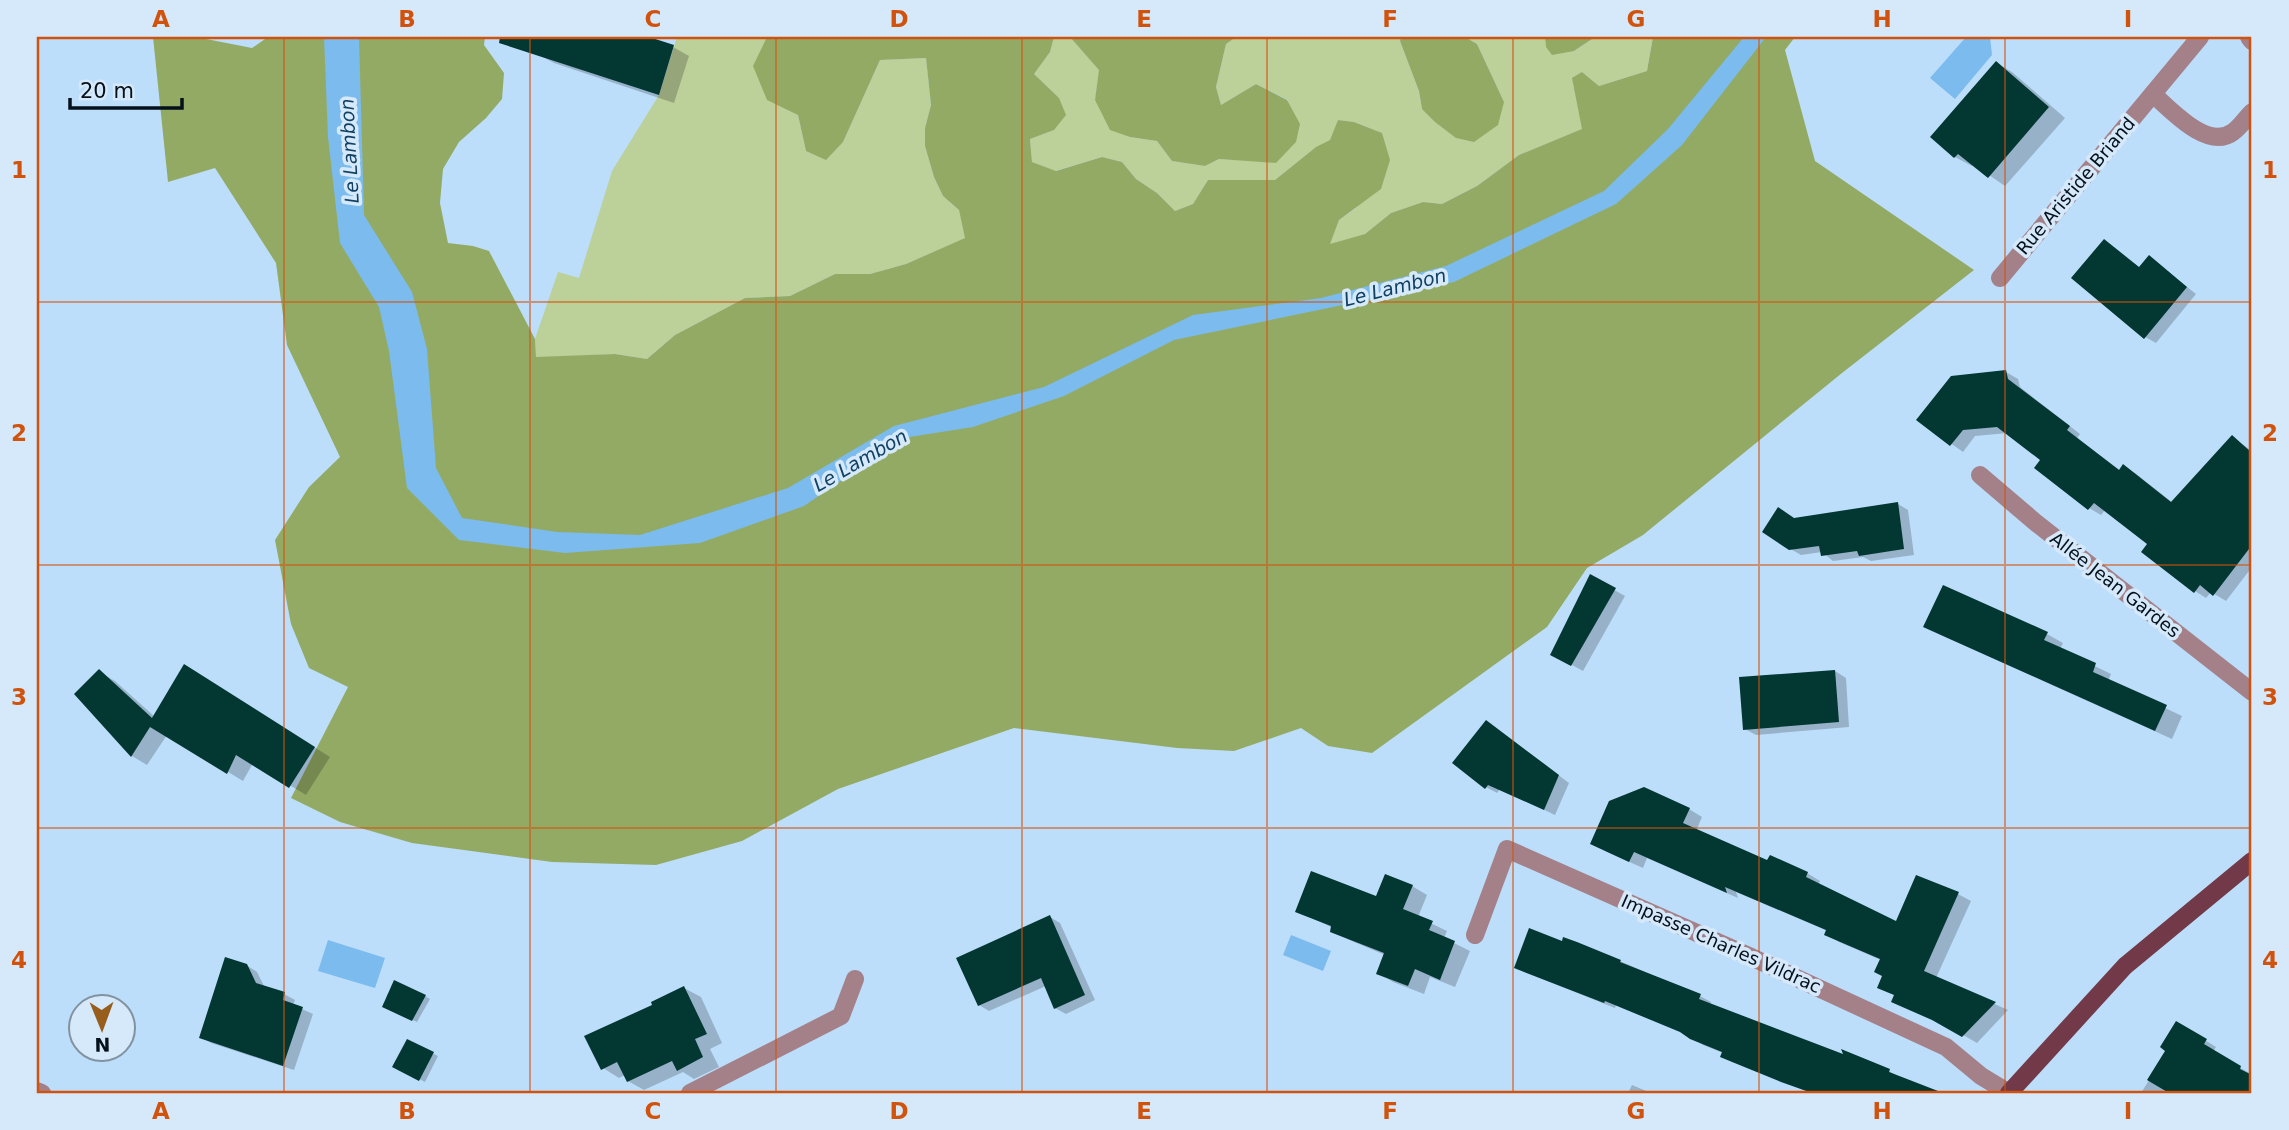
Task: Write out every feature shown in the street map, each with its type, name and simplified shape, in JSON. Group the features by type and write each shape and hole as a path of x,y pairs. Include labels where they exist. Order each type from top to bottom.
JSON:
{"main road":[{"path":"2009,1093 2125,966 2252,861"}],"street":[{"name":"Rue Aristide Briand","path":"2000,278 2200,37"},
{"path":"2153,94 2202,135 2218,138 2231,134 2252,112"},
{"name":"Allée Jean Gardes","path":"1980,475 2035,522 2252,692"},
{"name":"Impasse Charles Vildrac","path":"1475,935 1507,849 1946,1047 1981,1076 2009,1093"},
{"path":"690,1093 841,1016 855,979"},
{"path":"37,1091 42,1093"}],"green space":[{"path":"153,37 196,37 252,48 268,37 485,37 484,45 504,73 502,99 486,118 459,142 443,169 440,203 448,243 489,251 535,339 536,357 615,354 647,359 675,335 745,298 790,296 835,274 870,274 906,264 965,238 959,210 943,196 925,146 925,128 931,105 926,58 880,60 843,142 826,160 806,151 798,115 767,100 753,66 767,37 1054,37 1050,52 1034,74 1059,98 1066,115 1054,130 1030,139 1032,162 1056,171 1102,157 1122,162 1136,179 1157,193 1175,211 1193,204 1208,180 1275,180 1316,147 1330,140 1338,120 1354,122 1382,133 1390,160 1381,189 1339,220 1330,244 1365,234 1391,213 1423,202 1442,204 1477,186 1519,155 1582,129 1572,78 1582,72 1599,86 1647,71 1653,37 1795,37 1785,50 1815,161 1974,270 1643,535 1587,568 1547,627 1372,753 1328,746 1301,728 1234,751 1177,748 1014,728 838,789 742,841 656,865 552,862 412,843 340,822 291,798 348,687 309,668 291,624 275,540 309,487 340,457 287,345 276,263 215,168 168,182"},
{"path":"677,37 767,37 754,66 798,115 806,151 843,142 880,60 926,58 931,105 925,128 925,146 943,196 959,210 966,238 906,264 870,274 835,274 790,296 745,298 675,335 647,359 615,354 536,358 535,339 558,272 579,278 612,171 659,95"},
{"path":"1054,37 1070,37 1100,70 1095,100 1130,137 1157,141 1172,161 1205,166 1219,159 1276,162 1288,100 1256,84 1221,105 1216,87 1226,44 1236,37 1401,37 1400,41 1419,91 1422,109 1504,102 1477,44 1465,37 1545,37 1546,47 1574,51 1595,37 1653,37 1647,71 1599,86 1582,72 1583,129 1519,155 1477,186 1442,204 1423,202 1391,213 1365,234 1329,245 1339,220 1356,208 1382,133 1354,122 1338,120 1331,140 1315,148 1275,180 1208,180 1193,204 1175,211 1157,193 1136,179 1122,162 1102,157 1055,171 1032,162 1030,139 1054,130 1058,98 1034,74 1050,52"},
{"path":"1070,37 1236,37 1226,44 1216,87 1221,105 1256,84 1287,100 1300,124 1296,142 1276,163 1219,159 1205,166 1172,161 1157,141 1130,137 1110,130 1095,100 1099,70"},
{"path":"1401,37 1465,37 1477,44 1504,102 1498,125 1474,142 1456,138 1435,122 1422,109 1419,91 1400,41"},
{"path":"1545,37 1595,37 1574,51 1552,55 1546,47"}],"water":[{"name":"Le Lambon","path":"324,37 359,37 364,215 412,292 427,349 436,468 462,518 557,532 640,535 788,488 894,426 1044,387 1193,315 1321,298 1446,266 1604,191 1668,129 1744,37 1766,37 1682,145 1616,204 1454,282 1174,340 1064,396 973,427 903,438 804,506 700,543 565,553 459,540 407,488 389,351 379,307 340,243 328,137"},
{"path":"1966,37 1990,37 1992,55 1955,99 1930,78"},
{"path":"1291,935 1331,951 1323,971 1283,955"},
{"path":"328,940 385,958 375,988 318,971"}],"building":[{"path":"500,37 649,37 674,45 659,95 499,43"},
{"path":"1996,61 2049,107 1988,178 1958,154 1954,158 1930,137"},
{"path":"2104,239 2139,267 2149,255 2187,287 2144,339 2071,278"},
{"path":"2006,370 2008,379 2070,426 2067,430 2119,470 2123,464 2171,502 2232,435 2252,453 2252,545 2213,596 2200,585 2194,593 2141,552 2147,544 2094,503 2088,510 2034,468 2040,460 1997,427 1963,430 1950,446 1916,420 1951,376"},
{"path":"1898,502 1904,549 1859,556 1857,551 1821,556 1819,546 1789,550 1762,532 1778,507 1794,518"},
{"path":"1590,574 1616,588 1571,666 1550,655"},
{"path":"1943,585 2048,632 2044,640 2096,663 2093,672 2167,705 2155,731 1923,627"},
{"path":"184,664 315,747 289,788 236,755 227,774 150,727 131,757 74,694 99,669 152,718"},
{"path":"1835,670 1839,722 1743,730 1739,677"},
{"path":"1486,720 1559,775 1544,810 1488,785 1485,789 1452,763"},
{"path":"1644,787 1690,808 1683,823 1767,860 1770,855 1808,872 1806,877 1896,921 1916,875 1959,892 1924,971 1996,1002 1962,1037 1891,1002 1894,995 1877,988 1882,976 1874,972 1880,959 1824,935 1826,930 1725,887 1727,893 1634,852 1629,862 1590,844 1609,801"},
{"path":"1311,871 1376,896 1385,874 1413,885 1403,909 1433,921 1429,930 1455,941 1440,980 1415,969 1408,986 1376,974 1384,953 1330,932 1331,926 1295,912"},
{"path":"1050,915 1085,995 1054,1009 1041,978 978,1006 956,958"},
{"path":"1529,928 1562,941 1563,937 1577,942 1701,994 1699,999 1843,1054 1841,1049 1938,1093 1812,1093 1781,1082 1720,1057 1722,1052 1680,1032 1514,968"},
{"path":"225,957 247,964 256,983 285,992 283,1000 303,1007 283,1066 199,1038"},
{"path":"394,980 426,995 412,1021 382,1007"},
{"path":"684,986 707,1034 695,1039 703,1057 677,1071 672,1061 627,1082 617,1062 601,1070 584,1036 652,1005 651,1002"},
{"path":"2176,1021 2207,1039 2204,1044 2252,1075 2252,1093 2169,1093 2147,1080 2165,1051 2160,1047"},
{"path":"407,1039 434,1052 419,1081 392,1067"}]}
